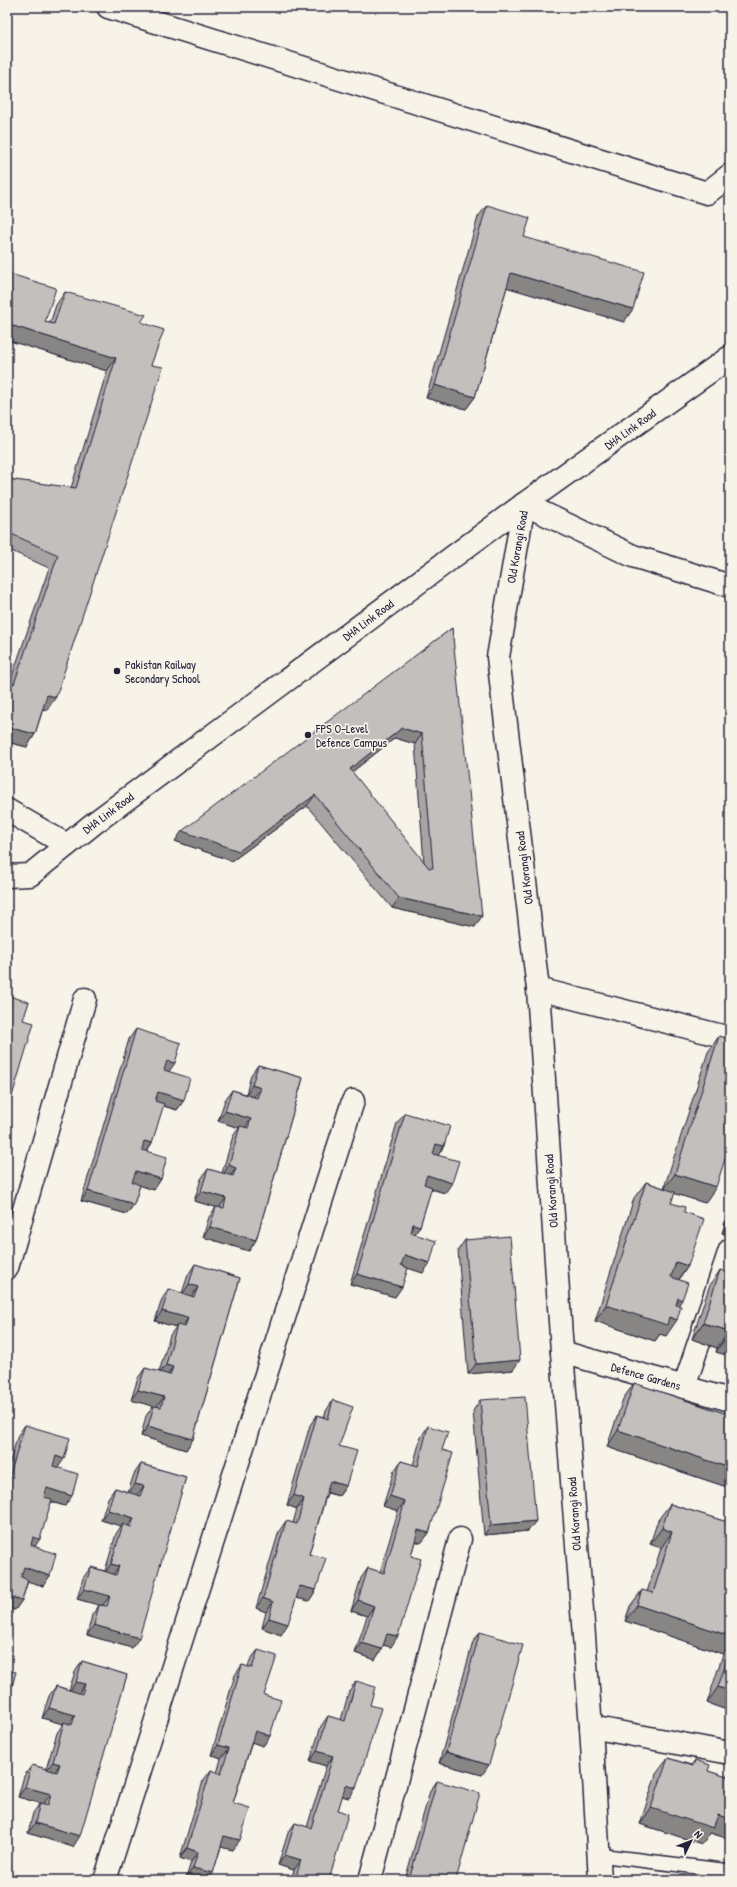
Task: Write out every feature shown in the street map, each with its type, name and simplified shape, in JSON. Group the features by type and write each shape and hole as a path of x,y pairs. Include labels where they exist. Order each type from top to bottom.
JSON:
{"street":[{"path":"108,7 707,193 730,175"},
{"name":"DHA Link Road","path":"7,876 30,874 93,824 524,504 730,357"},
{"path":"524,504 633,556 730,586"},
{"name":"Old Korangi Road","path":"524,504 498,657 538,988 562,1352 591,1727 600,1880"},
{"path":"7,810 67,845"},
{"path":"538,988 730,1038"},
{"path":"7,1268 85,999"},
{"path":"105,1880 353,1101"},
{"path":"684,1387 729,1258"},
{"name":"Defence Gardens","path":"562,1352 730,1400"},
{"path":"370,1880 460,1539"},
{"path":"591,1727 730,1753"}],"lane":[{"path":"598,1854 730,1871"}],"building":[{"path":"487,205 530,218 524,237 644,272 633,309 511,273 475,397 435,385"},
{"path":"7,273 56,288 45,322 54,324 65,292 146,315 141,322 164,330 151,365 163,367 56,697 47,695 35,734 7,727 7,681 14,684 58,555 7,532 7,479 76,488 116,358 7,324"},
{"path":"452,628 482,916 399,898 315,795 239,851 182,831","holes":["402,728 422,734 433,868 429,868 350,769"]},
{"path":"9,996 29,1002 23,1020 34,1023 10,1103 7,1102 7,1004"},
{"path":"136,1029 181,1043 175,1063 167,1061 164,1070 190,1078 184,1100 158,1092 155,1101 164,1104 152,1143 144,1141 142,1150 167,1157 161,1179 136,1171 132,1182 140,1185 134,1204 88,1191"},
{"path":"719,1036 730,1039 730,1143 716,1187 675,1174"},
{"path":"258,1065 303,1078 256,1240 210,1227 216,1207 224,1208 226,1198 201,1191 208,1169 233,1176 236,1168 229,1165 240,1126 248,1128 251,1119 225,1111 232,1090 257,1098 261,1088 252,1085"},
{"path":"405,1113 450,1126 444,1146 436,1144 433,1154 459,1161 452,1183 427,1175 424,1184 432,1187 420,1226 413,1224 411,1233 436,1241 430,1263 405,1255 401,1265 408,1268 402,1287 357,1274"},
{"path":"646,1182 675,1192 671,1203 685,1207 684,1212 704,1219 688,1266 676,1262 671,1277 688,1283 682,1300 678,1298 676,1305 681,1306 677,1320 669,1317 667,1325 606,1305"},
{"path":"510,1236 520,1360 476,1364 465,1240"},
{"path":"195,1264 240,1278 193,1439 148,1426 154,1406 161,1407 164,1397 138,1390 145,1368 170,1375 173,1367 166,1365 177,1325 185,1327 188,1318 162,1311 169,1289 194,1297 198,1287 189,1284"},
{"path":"720,1270 730,1274 730,1337 727,1336 729,1331 703,1323"},
{"path":"634,1383 730,1415 730,1468 618,1430"},
{"path":"525,1397 536,1521 491,1525 480,1400"},
{"path":"333,1400 353,1407 339,1446 357,1451 346,1486 330,1481 309,1554 326,1558 316,1590 300,1586 288,1624 269,1618 273,1602 263,1598 286,1521 297,1524 304,1499 294,1495 317,1415 328,1419"},
{"path":"25,1425 70,1438 64,1459 56,1456 53,1466 78,1474 72,1496 47,1488 44,1497 52,1499 40,1539 33,1537 31,1545 56,1554 50,1576 24,1567 21,1577 28,1580 22,1600 7,1596 7,1485"},
{"path":"428,1426 448,1432 442,1450 453,1453 429,1533 418,1530 411,1556 421,1559 398,1636 387,1634 382,1649 362,1643 374,1606 358,1600 368,1568 384,1573 405,1501 390,1496 401,1461 418,1466"},
{"path":"141,1464 186,1477 139,1638 94,1625 99,1605 107,1606 110,1596 84,1589 91,1567 116,1575 119,1566 111,1564 123,1524 131,1527 134,1518 108,1510 115,1488 140,1496 144,1486 135,1484"},
{"path":"670,1504 730,1523 730,1636 637,1605 642,1590 653,1593 672,1532 662,1528"},
{"path":"480,1632 523,1645 489,1765 446,1752"},
{"path":"258,1650 277,1656 264,1695 281,1700 270,1736 255,1731 233,1803 250,1808 240,1840 224,1836 213,1873 193,1868 198,1852 187,1848 211,1770 221,1774 229,1748 218,1745 242,1665 252,1668"},
{"path":"730,1651 730,1691 718,1687"},
{"path":"82,1661 127,1675 80,1836 35,1823 40,1803 48,1805 51,1794 25,1787 32,1765 57,1772 60,1764 53,1762 64,1722 72,1725 75,1715 49,1708 56,1686 82,1694 85,1684 76,1682"},
{"path":"7,1670 16,1672 10,1694 7,1693"},
{"path":"356,1681 375,1687 370,1705 381,1708 356,1788 346,1785 338,1810 348,1814 329,1880 295,1880 301,1860 285,1855 295,1823 311,1828 333,1756 317,1751 328,1716 345,1721"},
{"path":"668,1758 693,1766 695,1760 710,1765 708,1771 730,1778 730,1819 718,1815 713,1828 651,1808"},
{"path":"437,1781 480,1793 456,1880 409,1880"},
{"path":"727,1875 727,1880 675,1880"}],"place":[{"name":"Pakistan Railway Secondary School","path":"117,671"},
{"name":"FPS O-Level Defence Campus","path":"308,735"}]}
